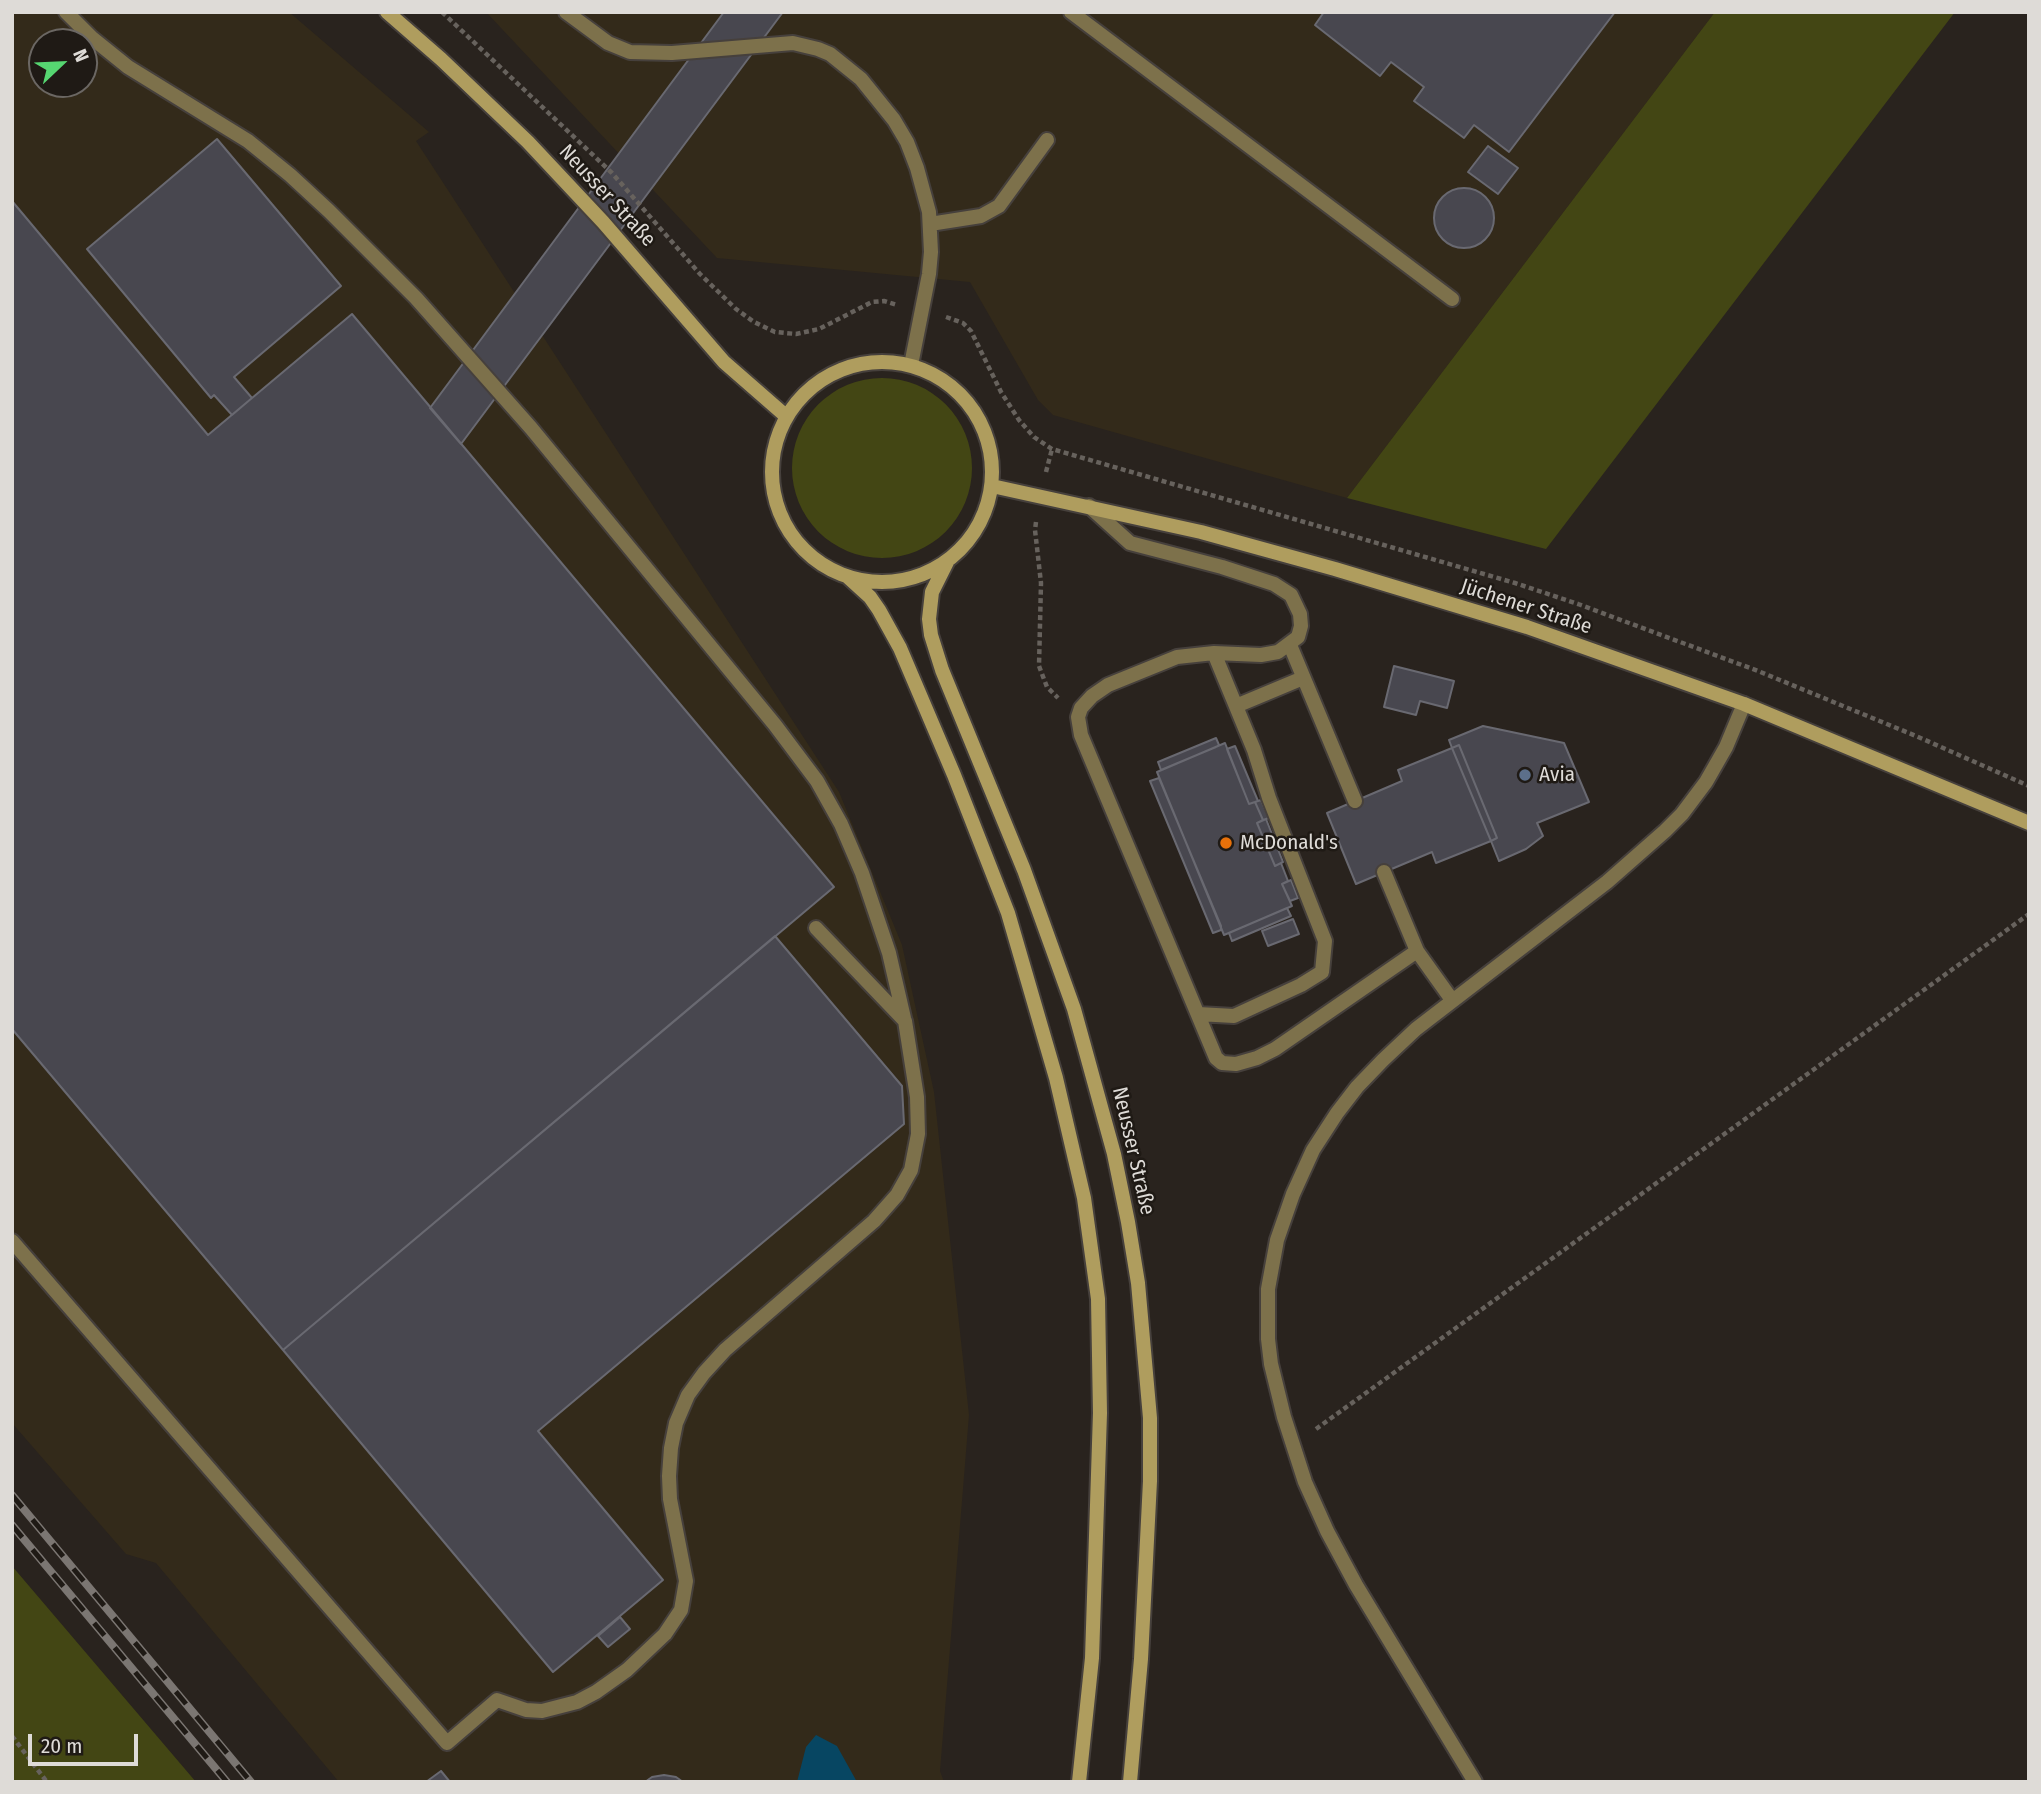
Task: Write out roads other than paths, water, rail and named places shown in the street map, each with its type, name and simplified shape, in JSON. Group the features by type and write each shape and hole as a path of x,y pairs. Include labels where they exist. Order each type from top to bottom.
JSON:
{"main road":[{"name":"Neusser Straße","path":"387,12 528,142 612,231 724,362 787,417"},
{"path":"848,577 884,582 902,580 919,576 947,562 968,542 977,528 992,486 987,439 974,411 965,399 940,378 911,365 880,362 848,367 819,381 801,397 778,434 772,469 773,487 780,512 792,536 817,562 848,577 870,597 900,648 996,881 1028,976 1053,1065 1084,1198 1098,1298 1100,1413 1092,1658 1079,1782"},
{"name":"Jüchener Straße","path":"992,486 1189,529 1335,569 1527,627 1744,705 2029,823"},
{"name":"Neusser Straße","path":"947,562 932,592 929,619 931,635 942,670 1024,870 1074,1009 1114,1154 1138,1283 1149,1406 1150,1481 1141,1659 1130,1782"}],"street":[{"path":"12,1241 447,1743 497,1700 526,1710 541,1711 566,1706 596,1692 627,1670 675,1622 681,1610 686,1581 670,1499 669,1476 676,1423 688,1395 725,1350 874,1221 905,1183 916,1152 918,1133 917,1097 905,1021 889,953 862,873 841,824 817,781 775,725 540,439 416,298 300,184 248,141 128,67 92,38 66,12"},
{"path":"566,12 608,43 639,53 672,53 793,43 830,54 861,79 894,120 917,168 930,224 931,252 911,365"},
{"path":"1070,12 1452,299"},
{"path":"930,224 981,216 999,206 1047,140"},
{"path":"1089,506 1130,543 1264,579 1282,588 1291,595 1300,614 1299,635 1290,645 1271,654 1214,653 1177,657 1108,685 1080,708 1078,720 1081,735 1219,1061 1230,1065 1250,1061 1289,1041 1417,951"},
{"path":"1290,645 1354,801"},
{"path":"1198,1014 1234,1016 1301,985 1322,972 1325,941 1269,799 1254,750 1214,653"},
{"path":"1236,706 1304,678"},
{"path":"1475,1782 1356,1586 1315,1505 1292,1446 1276,1389 1268,1339 1270,1276 1277,1240 1313,1150 1337,1113 1382,1060 1452,1000 1606,882 1682,814 1715,767 1744,705"},
{"path":"1384,872 1417,951 1452,1000"},
{"path":"816,928 905,1021"}],"water":[{"path":"816,1735 837,1746 857,1782 797,1782 806,1747"}],"railway":[{"path":"12,1495 251,1782"},
{"path":"12,1525 227,1782"}],"place":[{"name":"Avia","path":"1525,775"},
{"name":"McDonald's","path":"1226,843"}]}
